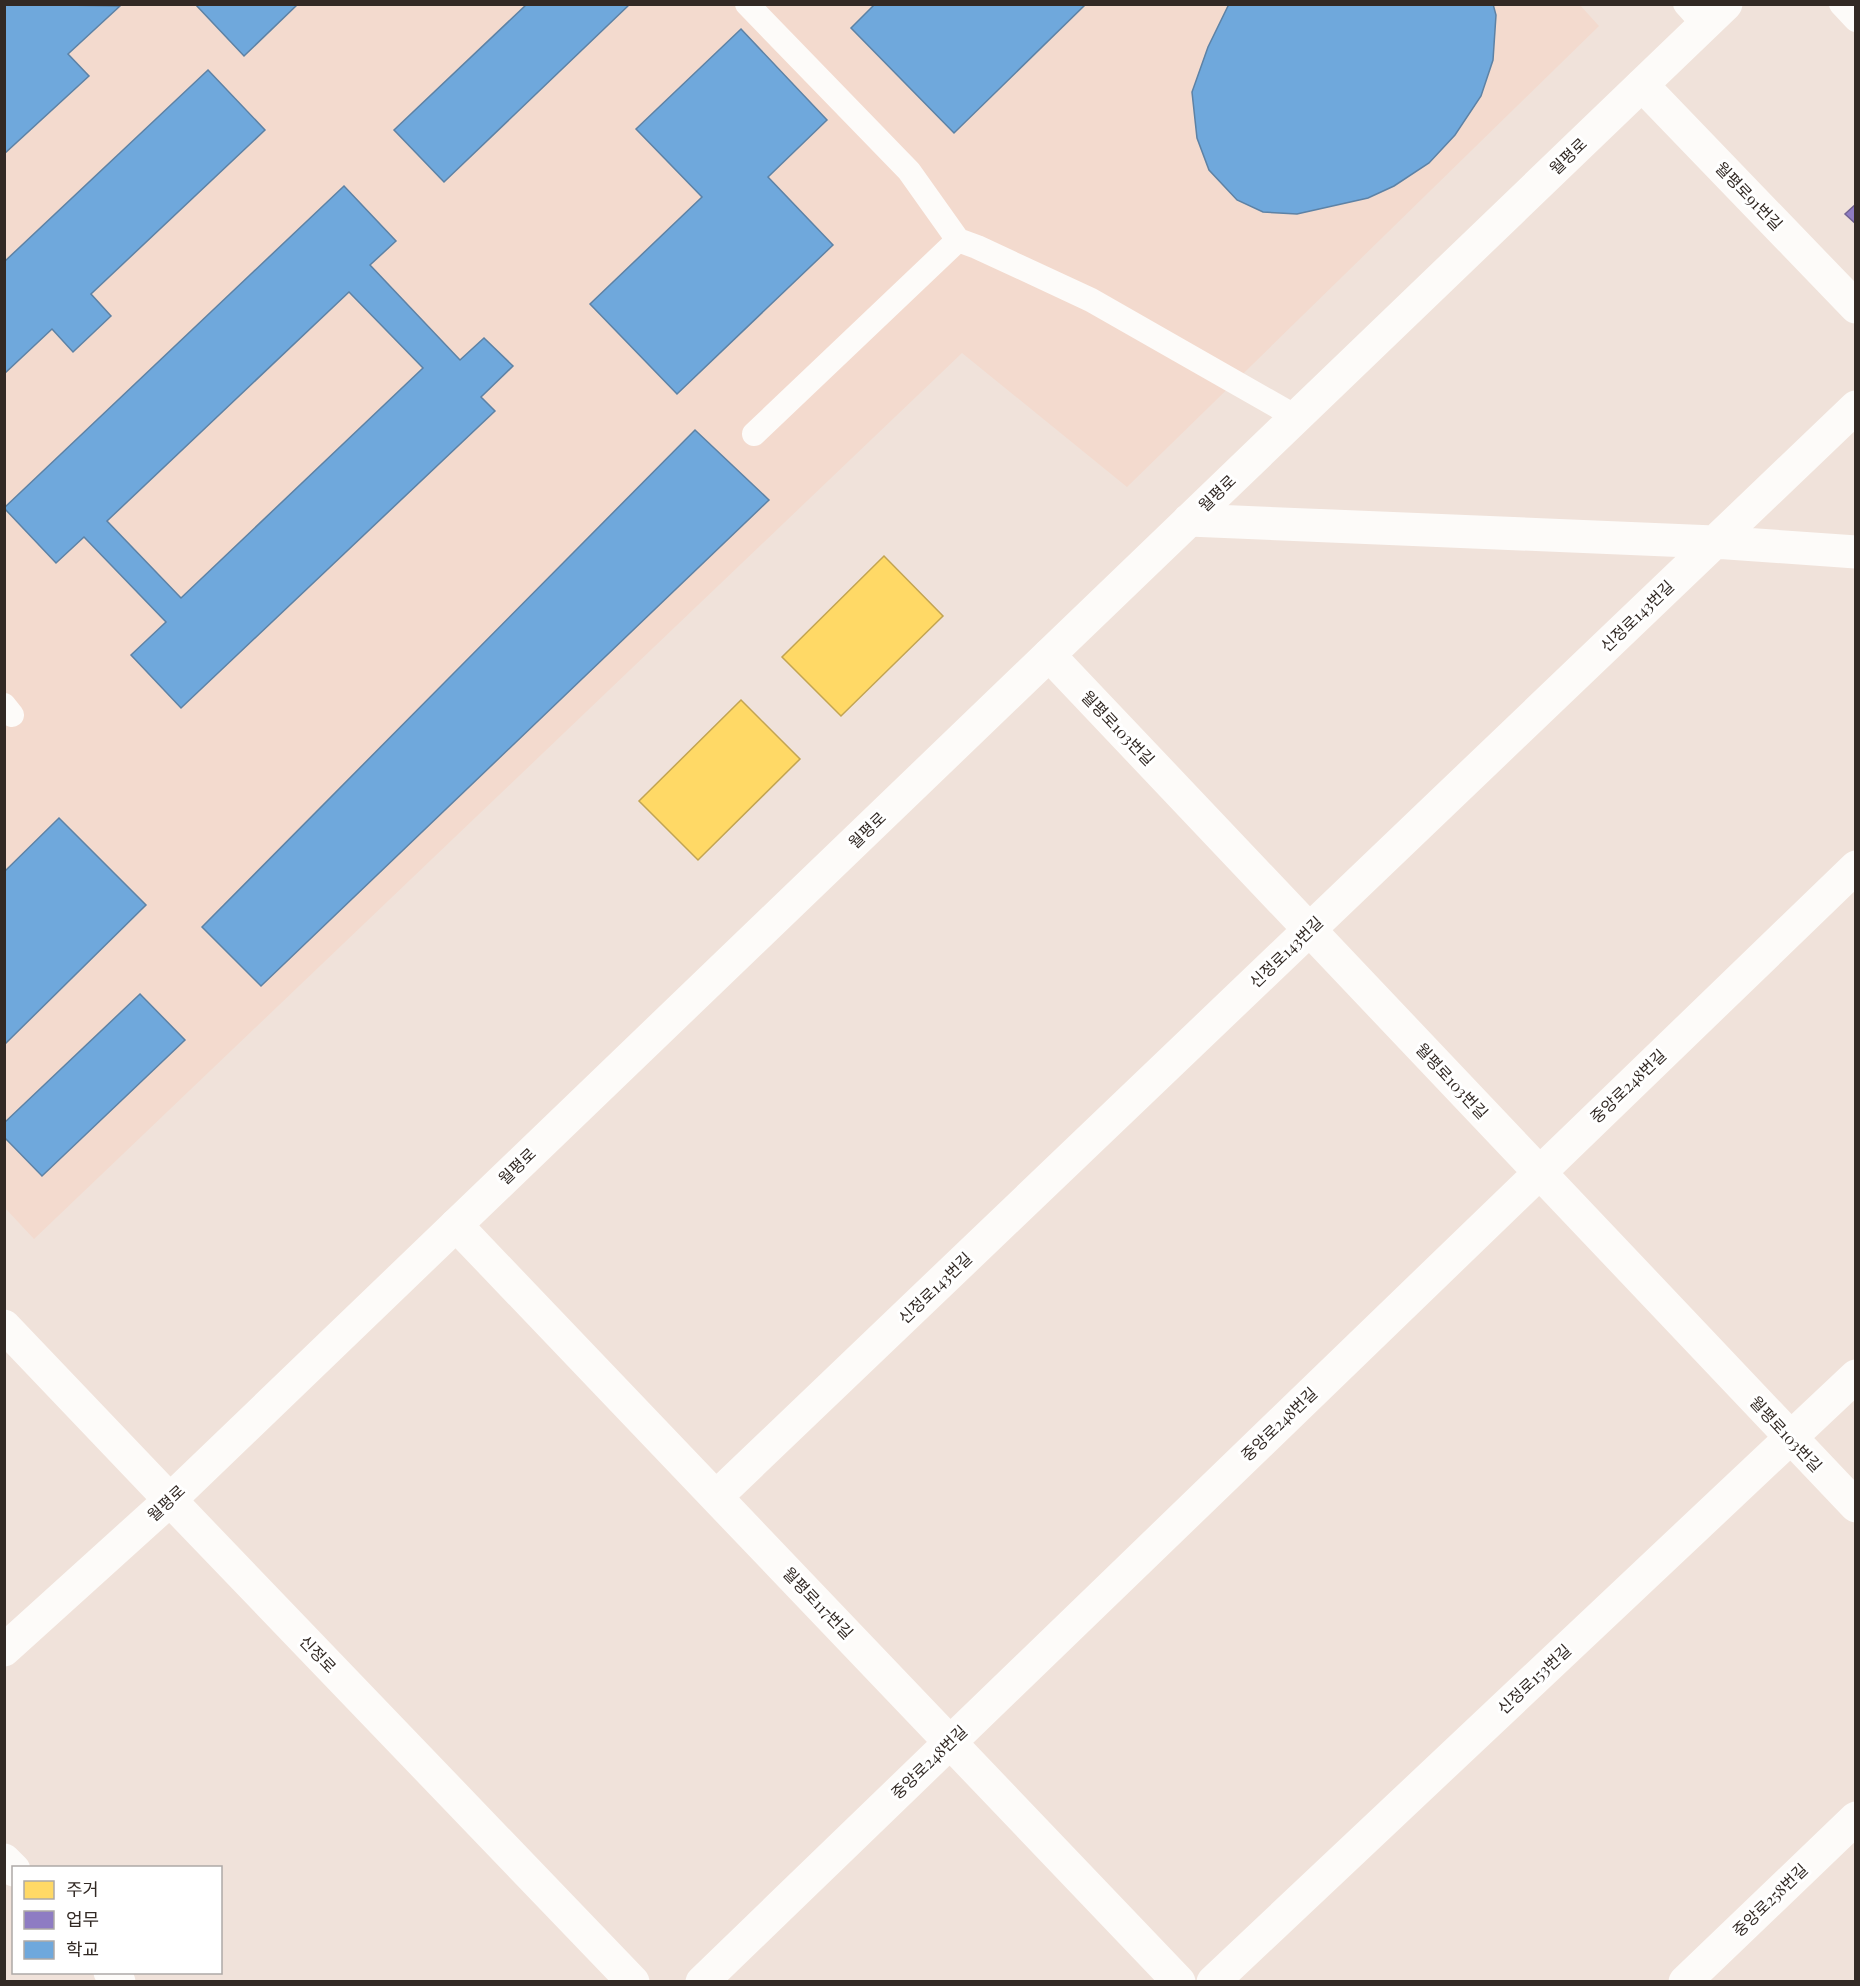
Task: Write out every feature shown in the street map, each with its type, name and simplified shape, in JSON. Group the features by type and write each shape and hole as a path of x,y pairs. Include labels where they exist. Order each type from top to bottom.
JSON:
{"street":[{"name":"월평로","path":"4,1650 170,1500 1642,85 1705,11"},
{"name":"월평로91번길","path":"1642,85 1856,308"},
{"name":"신정로143번길","path":"716,1497 1856,407"},
{"path":"1190,520 1714,542 1856,552"},
{"name":"월평로103번길","path":"1048,656 1856,1506"},
{"name":"중앙로248번길","path":"702,1982 1856,867"},
{"name":"월평로117번길","path":"456,1225 1179,1982"},
{"name":"신정로","path":"4,1326 633,1982"},
{"name":"신정로153번길","path":"1213,1982 1856,1376"},
{"name":"중앙로258번길","path":"1685,1982 1856,1818"}],"lane":[{"path":"747,4 909,171 958,240 1091,300 1296,417"},
{"path":"1841,4 1856,20"},
{"path":"754,434 958,240"}],"shaded area":[{"path":"1579,4 1599,26 1127,487 962,353 34,1239 5,1208 5,5"}],"building: 주거":[{"path":"884,556 943,616 841,716 782,657"},
{"path":"741,700 800,759 698,860 639,801"}],"building: 업무":[{"path":"1856,204 1856,224 1845,214"}],"building: 학교":[{"path":"4,4 120,6 68,54 89,76 4,154"},
{"path":"195,4 298,4 244,56"},
{"path":"527,4 630,4 444,182 394,130"},
{"path":"875,4 1086,4 954,133 851,28"},
{"path":"1229,4 1493,4 1496,15 1493,60 1481,96 1455,135 1429,163 1394,186 1368,198 1297,214 1263,212 1237,200 1209,170 1197,138 1192,92 1208,47"},
{"path":"741,29 827,120 768,177 833,245 677,394 590,304 702,197 636,129"},
{"path":"208,70 265,130 91,294 111,316 73,352 52,329 4,374 4,262"},
{"path":"344,186 396,241 370,265 460,360 484,338 513,366 481,397 495,411 181,708 131,655 166,622 84,537 56,563 4,508","holes":["349,292 423,368 181,598 107,521"]},
{"path":"695,430 769,500 261,986 202,927"},
{"path":"59,818 146,905 4,1045 4,872"},
{"path":"140,994 185,1040 42,1176 4,1137 4,1123"}]}
